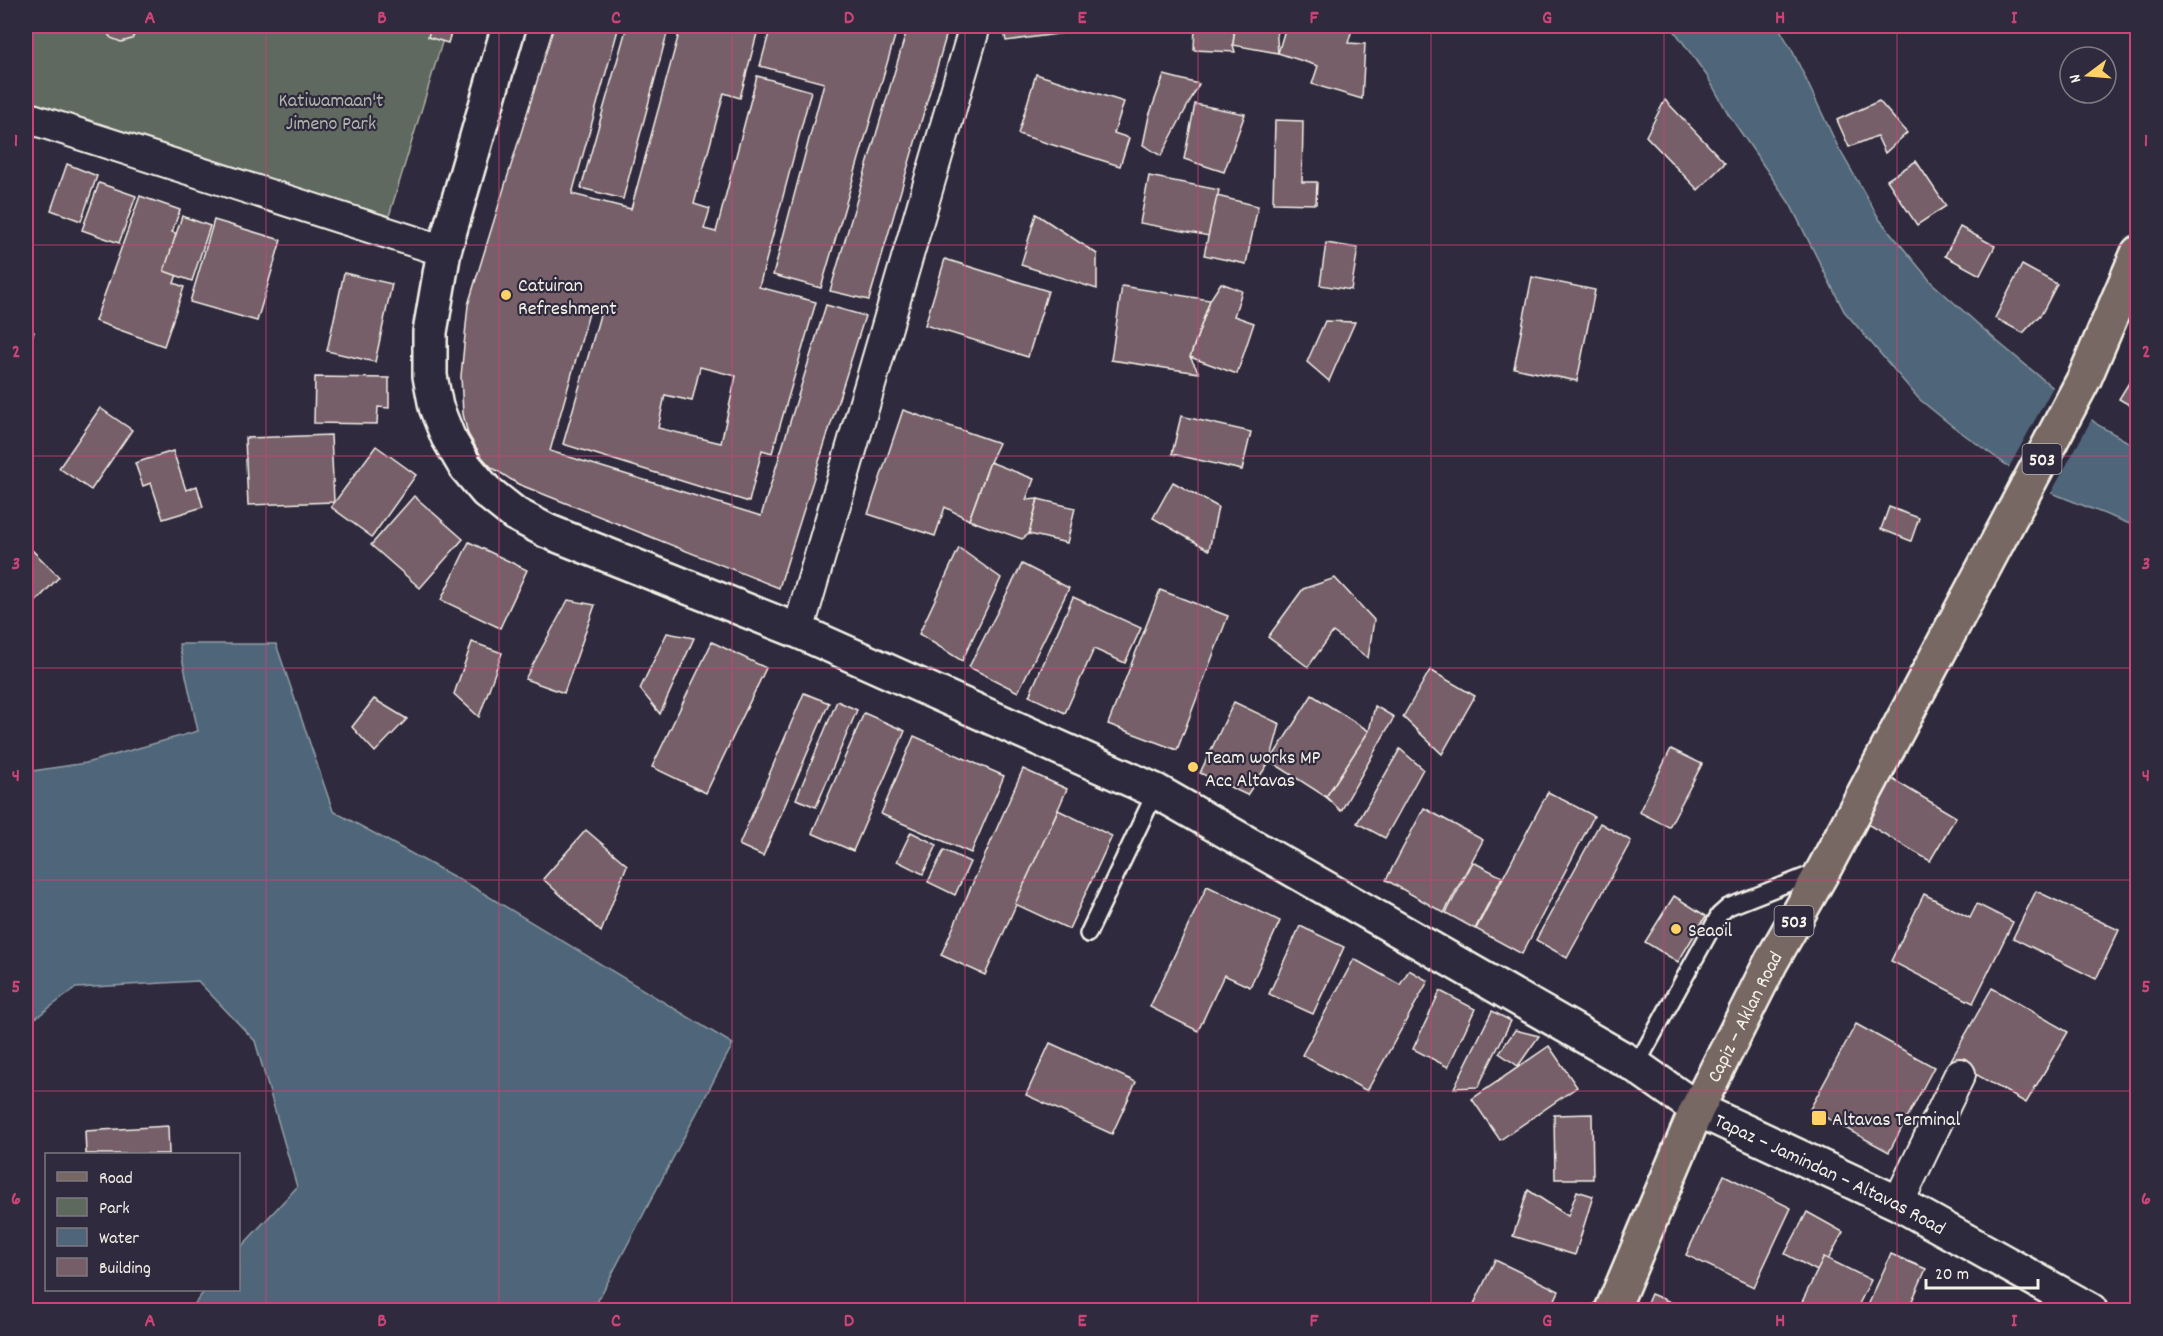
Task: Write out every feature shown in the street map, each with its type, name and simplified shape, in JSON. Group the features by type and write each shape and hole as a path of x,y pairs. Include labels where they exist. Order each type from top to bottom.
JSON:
{"main road":[{"name":"Tapaz – Jamindan – Altavas Road","path":"508,26 444,251 430,332 430,375 436,407 448,437 465,466 486,491 515,514 547,531 798,631 1156,791 1636,1066 1697,1109 1898,1203 2090,1311"},
{"name":"Capiz – Aklan Road","path":"1612,1311 1697,1109 1771,962 1824,868 2085,377 2138,253"}],"street":[{"path":"798,631 975,26"},
{"path":"26,117 444,251"},
{"path":"1898,1203 1960,1074"}],"lane":[{"path":"1088,934 1156,791"},
{"path":"1636,1066 1719,915 1728,907 1824,868"}],"green space":[{"name":"Katiwamaan't Jimeno Park","path":"26,26 447,26 389,216 26,106"}],"water":[{"path":"1671,26 1778,26 1793,52 1838,147 1880,220 1932,283 1998,342 2098,425 2137,447 2137,527 2037,487 1919,399 1844,311 1790,204 1729,115 1707,76"},
{"path":"179,644 276,644 333,811 473,887 733,1044 593,1310 190,1310 204,1291 240,1291 240,1248 297,1187 255,1041 198,981 76,988 26,1025 26,772 86,763 198,731"}],"pier":[{"path":"2054,385 2093,417 2050,495 2036,490 2008,469"}],"building":[{"path":"105,26 139,26 132,39 121,42 111,38"},
{"path":"431,26 453,26 448,43 428,37"},
{"path":"554,26 619,26 572,194 631,209 681,26 759,26 740,98 724,93 694,204 710,209 704,229 716,232 757,76 811,91 759,287 816,302 772,453 762,450 749,502 563,444 602,308 591,306 550,451 761,516 826,305 865,316 779,588 518,484 491,467 481,456 468,434 463,414 461,376 468,305","holes":["700,367 736,376 721,443 658,428 665,395 692,401"]},
{"path":"627,26 669,26 623,199 581,188"},
{"path":"771,26 898,26 821,288 773,275 824,83 760,66"},
{"path":"908,26 949,26 869,300 830,291"},
{"path":"1003,26 1117,26 1006,41"},
{"path":"1195,26 1235,26 1233,45 1235,52 1194,50"},
{"path":"1235,26 1276,26 1278,53 1233,45"},
{"path":"1286,26 1353,26 1348,43 1365,44 1362,99 1312,84 1318,66 1278,53"},
{"path":"1036,74 1124,102 1114,133 1129,138 1120,166 1018,134"},
{"path":"1164,75 1199,84 1161,156 1143,145 1149,116"},
{"path":"1665,100 1725,163 1698,190 1646,136"},
{"path":"1879,101 1907,133 1885,153 1877,136 1849,147 1837,120"},
{"path":"1195,104 1245,114 1224,172 1184,159"},
{"path":"1275,120 1303,121 1302,182 1317,182 1316,204 1273,203"},
{"path":"1916,161 1946,206 1917,225 1887,180"},
{"path":"67,164 97,176 81,221 51,210"},
{"path":"1149,176 1219,190 1209,236 1140,223"},
{"path":"99,183 136,196 119,243 82,230"},
{"path":"140,196 180,210 172,232 190,238 174,283 184,287 164,346 95,321"},
{"path":"1217,196 1258,206 1246,264 1204,255"},
{"path":"1036,214 1097,254 1097,289 1021,265"},
{"path":"182,216 210,226 192,281 164,271"},
{"path":"214,220 281,240 257,321 190,302"},
{"path":"1960,227 1995,246 1980,275 1945,256"},
{"path":"1326,243 1358,248 1351,290 1320,285"},
{"path":"945,259 1048,291 1028,357 925,325"},
{"path":"2022,265 2057,284 2042,313 2023,333 1995,318"},
{"path":"344,273 392,284 375,362 327,351"},
{"path":"1532,277 1595,290 1577,381 1514,368"},
{"path":"1221,283 1242,291 1234,316 1254,323 1237,374 1190,357 1210,300"},
{"path":"1122,286 1210,300 1190,357 1199,373 1111,360"},
{"path":"1325,321 1355,322 1329,381 1307,362"},
{"path":"26,328 34,332 26,352"},
{"path":"2138,368 2138,410 2119,399"},
{"path":"315,377 389,378 389,408 378,407 377,424 314,423"},
{"path":"100,408 132,430 91,490 59,468"},
{"path":"903,410 999,443 969,520 945,507 935,536 868,514"},
{"path":"1181,416 1251,432 1242,470 1172,454"},
{"path":"331,435 334,502 248,505 245,438"},
{"path":"376,446 416,475 372,537 331,507"},
{"path":"173,451 186,490 197,486 203,507 163,519 151,483 143,486 135,463"},
{"path":"990,462 1034,479 1026,500 1038,499 1029,534 1022,539 969,520"},
{"path":"1173,482 1218,507 1209,550 1153,518"},
{"path":"414,496 463,539 420,588 371,545"},
{"path":"1038,499 1075,508 1067,543 1029,534"},
{"path":"1889,507 1919,518 1911,541 1881,529"},
{"path":"469,542 527,570 500,628 441,600"},
{"path":"26,544 59,577 26,612"},
{"path":"959,548 1001,578 962,661 919,634"},
{"path":"1022,564 1069,588 1018,692 969,667"},
{"path":"1335,578 1374,620 1368,658 1333,632 1308,667 1268,637 1303,589"},
{"path":"1160,590 1228,616 1177,750 1108,724"},
{"path":"1073,597 1141,628 1125,663 1094,649 1065,713 1029,696"},
{"path":"568,600 595,605 564,693 525,679"},
{"path":"667,633 694,638 660,714 640,689"},
{"path":"472,642 502,653 479,717 454,694"},
{"path":"712,642 766,668 706,793 652,767"},
{"path":"1430,670 1475,696 1442,754 1403,717"},
{"path":"804,693 829,703 763,856 739,845"},
{"path":"1312,695 1369,731 1326,797 1270,761"},
{"path":"374,699 407,719 375,752 352,727"},
{"path":"837,701 857,710 816,807 796,799"},
{"path":"1234,702 1280,724 1270,761 1247,795 1200,773"},
{"path":"1375,706 1394,717 1341,811 1326,797 1369,731"},
{"path":"864,713 905,731 853,851 812,833"},
{"path":"914,736 1004,776 971,853 881,814"},
{"path":"1400,749 1423,769 1385,838 1357,823"},
{"path":"1671,749 1702,764 1669,827 1639,812"},
{"path":"1023,769 1067,789 985,975 941,955"},
{"path":"1882,773 1956,817 1930,861 1857,818"},
{"path":"1548,792 1594,816 1522,954 1476,929"},
{"path":"1424,808 1483,840 1444,913 1386,880"},
{"path":"1058,810 1112,836 1069,929 1015,904"},
{"path":"1600,823 1631,841 1567,958 1536,940"},
{"path":"586,830 627,865 601,932 543,879"},
{"path":"911,832 937,845 923,874 897,861"},
{"path":"944,850 970,862 955,895 928,882"},
{"path":"1473,862 1502,877 1475,929 1446,913"},
{"path":"1207,886 1280,921 1250,987 1224,975 1198,1031 1150,1007"},
{"path":"2036,891 2119,930 2096,979 2013,938"},
{"path":"1924,894 1970,918 1977,904 2013,922 1973,1003 1891,961"},
{"name":"Seaoil","path":"1674,896 1706,916 1678,962 1645,942"},
{"path":"1300,926 1344,947 1313,1014 1269,994"},
{"path":"1354,959 1400,985 1409,970 1428,981 1367,1091 1302,1055"},
{"path":"1992,988 2068,1032 2026,1103 1951,1060"},
{"path":"1440,991 1475,1009 1448,1067 1413,1049"},
{"path":"1492,1011 1511,1021 1478,1087 1454,1088"},
{"path":"1856,1024 1934,1067 1889,1152 1810,1109"},
{"path":"1515,1030 1539,1036 1518,1066 1499,1053"},
{"path":"1050,1043 1136,1082 1112,1134 1026,1095"},
{"path":"1549,1046 1577,1087 1500,1140 1472,1099"},
{"path":"1592,1114 1593,1179 1555,1179 1554,1115"},
{"path":"168,1126 169,1153 86,1153 85,1131"},
{"path":"1724,1175 1791,1208 1754,1287 1686,1255"},
{"path":"1528,1190 1568,1216 1577,1191 1593,1196 1575,1255 1513,1236"},
{"path":"1807,1212 1843,1232 1821,1273 1785,1254"},
{"path":"1891,1254 1926,1269 1908,1310 1866,1310"},
{"path":"1824,1257 1871,1280 1856,1310 1798,1310"},
{"path":"1495,1260 1559,1291 1550,1310 1487,1310 1474,1304"},
{"path":"1651,1294 1690,1310 1644,1310"}],"place":[{"name":"Catuiran Refreshment","path":"506,295"},
{"name":"Team works MP Acc Altavas","path":"1193,767"},
{"name":"Seaoil","path":"1676,929"},
{"name":"Altavas Terminal","path":"1819,1118"}]}
